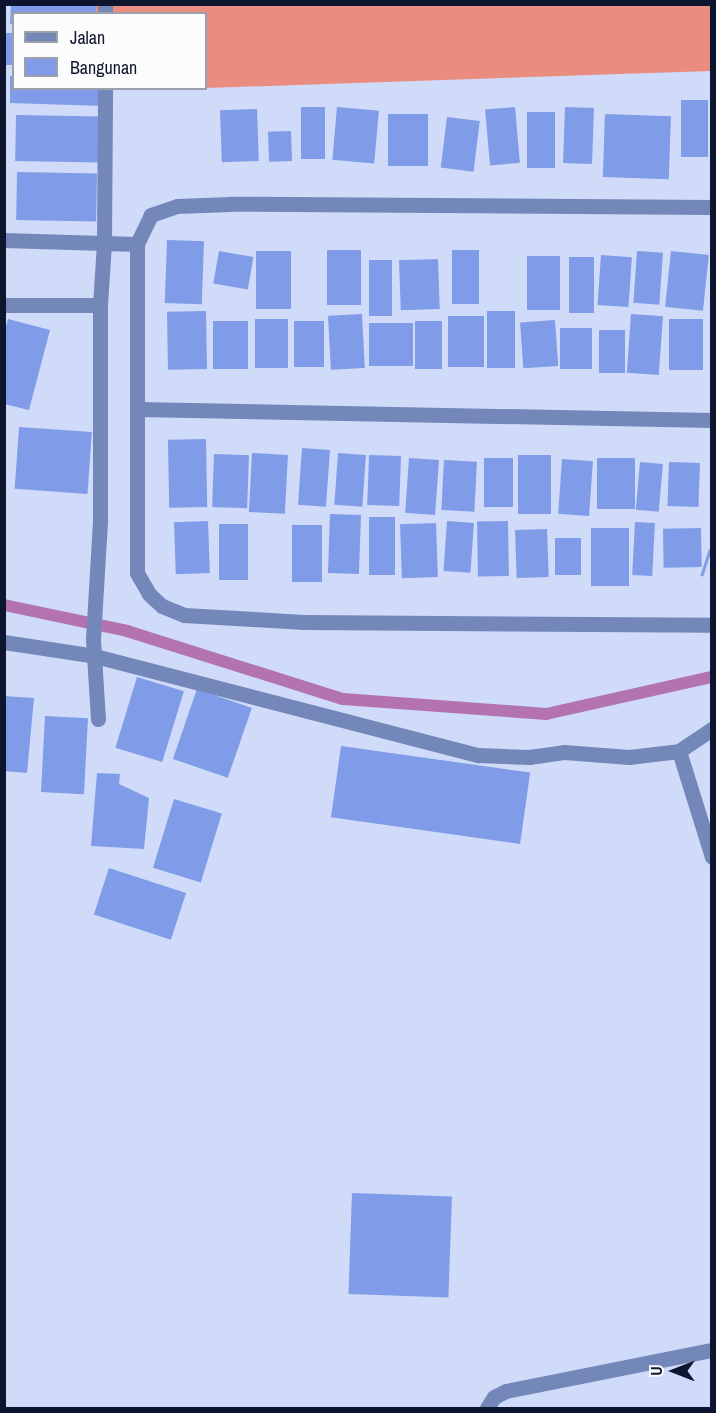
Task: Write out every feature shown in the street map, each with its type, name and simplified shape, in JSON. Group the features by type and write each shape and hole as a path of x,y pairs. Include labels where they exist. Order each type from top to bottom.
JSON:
{"street":[{"path":"98,719 93,639 100,521 100,304 104,243 105,90"},
{"path":"711,207 230,204 177,206 151,215 136,244 137,573 149,594 162,606 184,615 304,622 711,625"},
{"path":"4,240 136,244"},
{"path":"4,305 100,304"},
{"path":"136,409 711,420"},
{"path":"4,642 95,656 478,755 529,757 564,752 629,757 679,751 711,729"},
{"path":"679,751 711,857"},
{"path":"488,1408 494,1397 506,1391 711,1350"}],"shaded area":[{"path":"72,4 711,5 711,71 207,88 207,12 72,12"}],"building":[{"path":"11,4 96,4 96,12 12,12 12,24 10,24"},
{"path":"4,33 12,33 12,65 4,65"},
{"path":"10,76 12,76 12,90 104,90 104,106 10,103"},
{"path":"681,100 708,100 708,157 681,157"},
{"path":"301,107 325,107 325,159 301,159"},
{"path":"337,107 379,111 374,163 332,160"},
{"path":"515,107 520,163 490,165 485,110"},
{"path":"565,107 594,108 592,164 563,163"},
{"path":"257,109 259,161 222,162 220,110"},
{"path":"527,112 555,112 555,168 527,168"},
{"path":"388,114 428,114 428,166 388,166"},
{"path":"605,114 671,116 669,179 603,177"},
{"path":"16,115 101,116 100,162 15,161"},
{"path":"447,117 480,121 474,172 441,168"},
{"path":"291,131 292,161 269,162 268,132"},
{"path":"17,172 97,173 96,221 16,220"},
{"path":"167,240 204,241 202,304 165,303"},
{"path":"327,250 361,250 361,305 327,305"},
{"path":"452,250 479,250 479,304 452,304"},
{"path":"219,251 253,257 248,290 213,283"},
{"path":"256,251 291,251 291,309 256,309"},
{"path":"637,251 663,253 659,305 633,303"},
{"path":"671,251 709,255 703,311 665,307"},
{"path":"601,255 632,257 628,307 598,305"},
{"path":"527,256 560,256 560,310 527,310"},
{"path":"569,257 594,257 594,313 569,313"},
{"path":"438,259 440,309 401,310 399,260"},
{"path":"369,260 392,260 392,316 369,316"},
{"path":"206,311 207,369 168,370 167,312"},
{"path":"487,311 515,311 515,368 487,368"},
{"path":"362,314 365,368 331,370 328,316"},
{"path":"631,314 663,316 659,375 627,373"},
{"path":"448,316 484,316 484,367 448,367"},
{"path":"8,319 50,330 29,410 4,404 4,334"},
{"path":"255,319 288,319 288,368 255,368"},
{"path":"669,319 703,319 703,370 669,370"},
{"path":"555,320 558,366 523,368 520,322"},
{"path":"213,321 248,321 248,369 213,369"},
{"path":"294,321 324,321 324,367 294,367"},
{"path":"415,321 442,321 442,369 415,369"},
{"path":"369,323 413,323 413,366 369,366"},
{"path":"560,328 592,328 592,369 560,369"},
{"path":"599,330 625,330 625,373 599,373"},
{"path":"19,427 92,432 87,494 15,489"},
{"path":"206,439 207,507 169,508 168,440"},
{"path":"302,448 330,450 326,507 298,505"},
{"path":"252,453 288,455 285,514 249,512"},
{"path":"338,453 366,455 362,507 334,505"},
{"path":"214,454 249,455 247,508 212,507"},
{"path":"369,455 401,456 399,506 367,505"},
{"path":"518,455 551,455 551,514 518,514"},
{"path":"409,458 439,460 435,515 405,513"},
{"path":"484,458 513,458 513,507 484,507"},
{"path":"597,458 635,458 635,509 597,509"},
{"path":"562,459 593,461 589,516 558,514"},
{"path":"444,460 477,462 474,512 441,510"},
{"path":"640,462 663,464 659,512 636,510"},
{"path":"669,462 700,463 698,507 667,506"},
{"path":"330,514 361,515 359,574 328,573"},
{"path":"369,517 395,517 395,575 369,575"},
{"path":"208,521 210,573 176,574 174,522"},
{"path":"447,521 474,523 470,573 444,571"},
{"path":"508,521 509,576 478,577 477,522"},
{"path":"635,522 655,523 652,576 632,575"},
{"path":"436,523 438,577 402,578 400,524"},
{"path":"219,524 248,524 248,580 219,580"},
{"path":"292,525 322,525 322,582 292,582"},
{"path":"591,528 629,528 629,586 591,586"},
{"path":"701,528 702,567 664,568 663,529"},
{"path":"547,529 549,577 517,578 515,530"},
{"path":"555,538 581,538 581,575 555,575"},
{"path":"709,549 712,550 703,577 700,576"},
{"path":"137,677 184,691 162,762 115,748"},
{"path":"197,689 252,708 228,778 173,759"},
{"path":"4,696 34,698 27,773 4,771"},
{"path":"45,716 88,718 84,794 41,792"},
{"path":"341,746 530,773 520,844 331,817"},
{"path":"97,773 120,774 119,784 149,798 144,849 91,846"},
{"path":"174,799 222,814 201,882 153,868"},
{"path":"109,868 186,893 171,940 94,915"},
{"path":"352,1193 452,1196 448,1297 348,1294"}],"waterway":[{"path":"4,605 127,631 343,699 546,714 712,677"}]}
